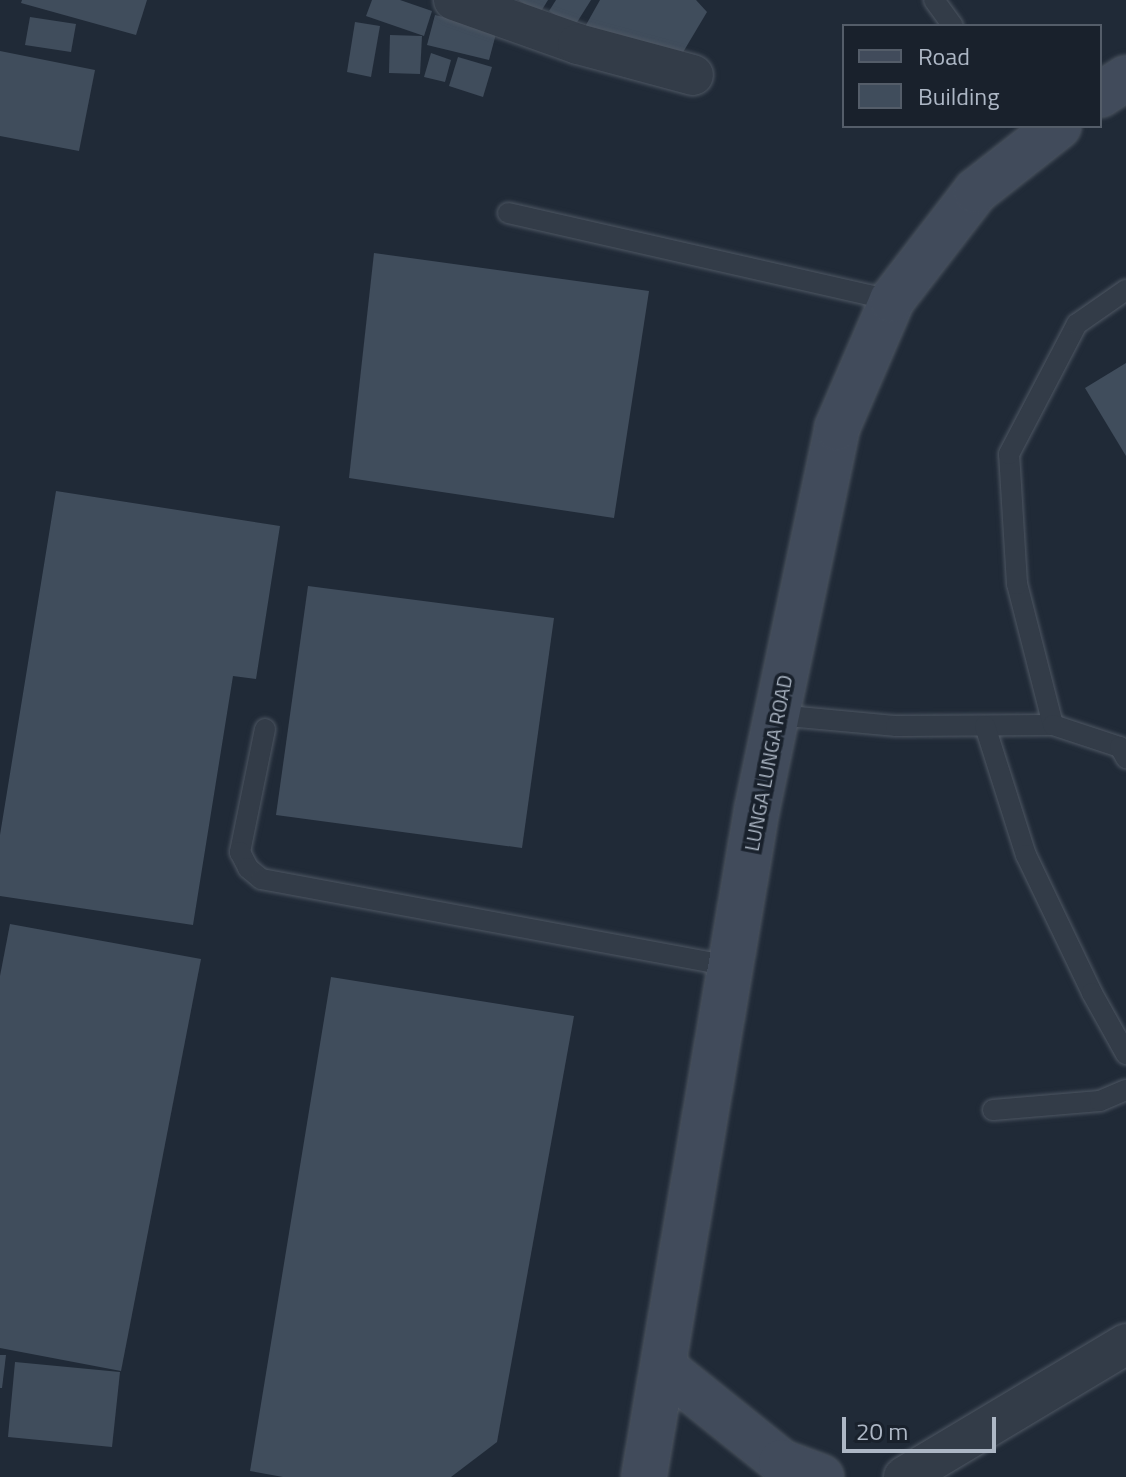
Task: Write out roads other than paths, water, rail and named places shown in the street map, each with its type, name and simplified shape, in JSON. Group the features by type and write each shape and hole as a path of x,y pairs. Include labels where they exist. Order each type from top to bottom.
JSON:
{"main road":[{"path":"1102,94 1126,78"},
{"name":"LUNGA LUNGA ROAD","path":"644,1477 730,966 777,715 837,428 892,300 976,191 1041,132"},
{"path":"663,1367 781,1462 821,1477"}],"street":[{"path":"454,0 578,44 693,75"},
{"path":"904,1477 1126,1344"}],"lane":[{"path":"934,0 952,24"},
{"path":"508,213 892,300"},
{"path":"1053,725 1017,584 1009,454 1077,324 1126,290"},
{"path":"777,715 896,726 1053,725 1124,749"},
{"path":"985,726 1026,855 1092,993 1126,1054"},
{"path":"265,729 240,852 248,868 261,879 730,966"},
{"path":"993,1110 1100,1101 1126,1090"}]}
